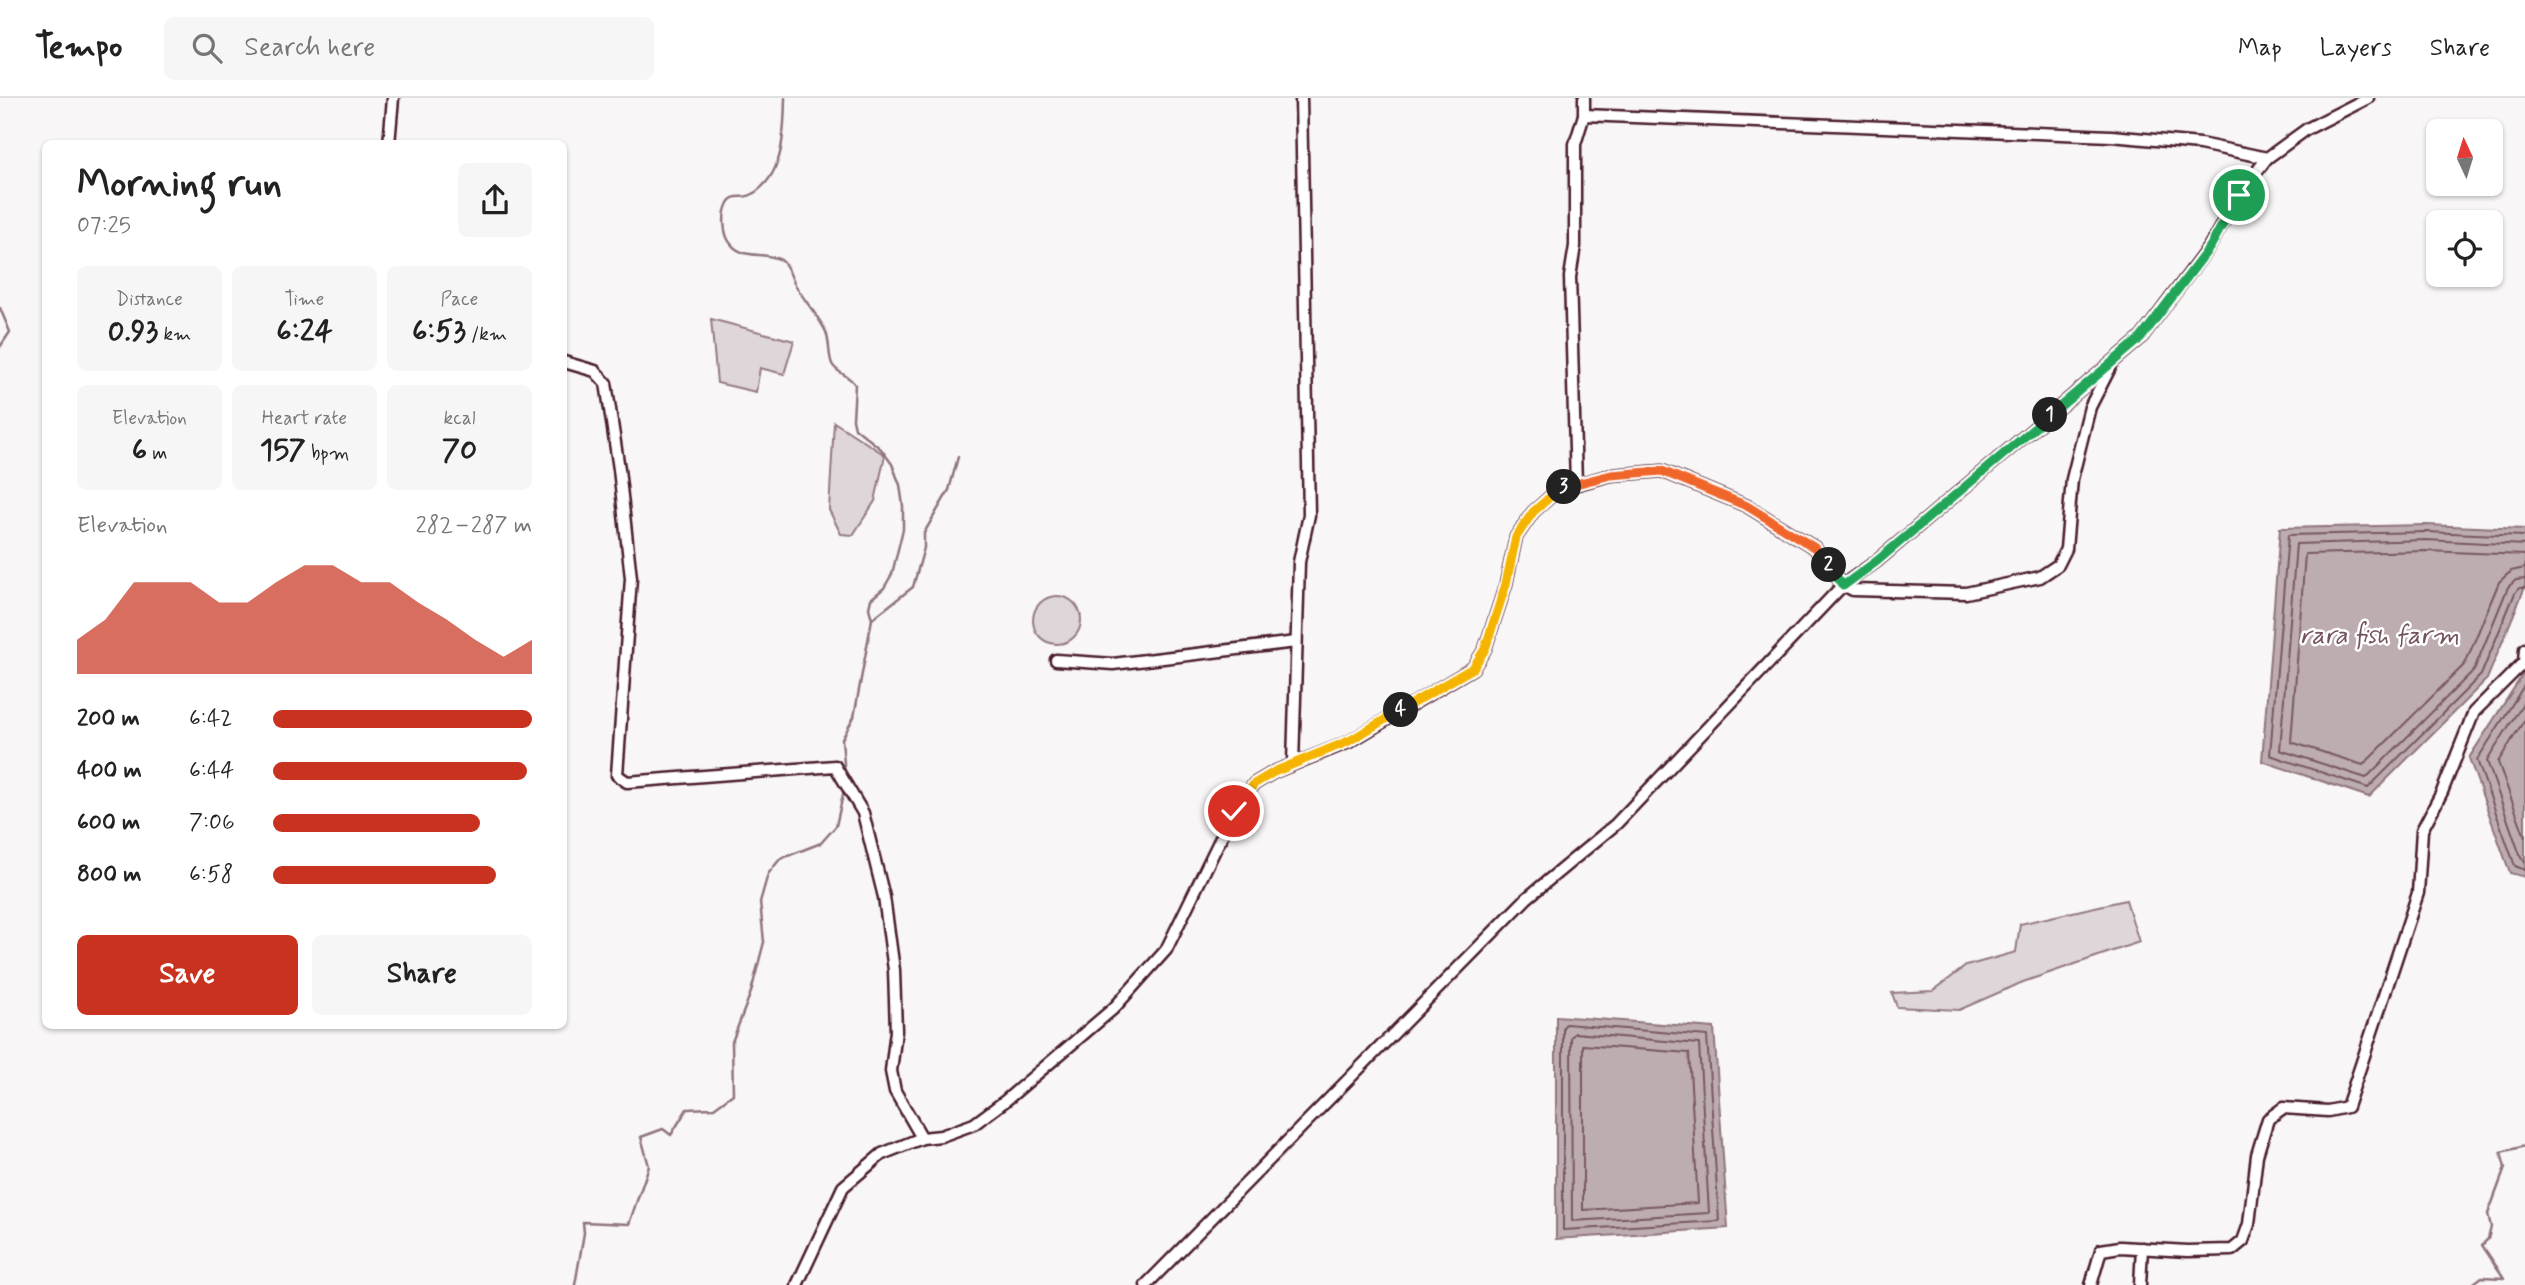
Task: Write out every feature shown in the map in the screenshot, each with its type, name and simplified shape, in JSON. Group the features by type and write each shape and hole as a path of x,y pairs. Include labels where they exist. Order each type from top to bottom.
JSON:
{"street":[{"path":"389,140 393,98"},
{"path":"1293,764 1299,562 1309,515 1301,98"},
{"path":"1576,484 1570,276 1575,246 1575,144 1584,115 1584,98"},
{"path":"1146,1285 1527,898 1616,824 1843,586 1877,561 2141,338 2210,247 2239,195 2267,158 2307,130 2368,98"},
{"path":"1584,115 2111,136 2200,144 2267,158"},
{"path":"797,1285 843,1187 882,1154 922,1138 941,1136 974,1124 1006,1101 1114,1008 1166,950 1202,873 1243,798 1254,784 1293,764 1349,741 1473,668 1485,649 1498,610 1516,537 1533,512 1559,489 1611,475 1662,471 1747,506 1815,548 1843,586 1853,590 1966,593 2040,577 2058,565 2066,549 2072,479 2087,418 2113,362"},
{"path":"567,363 595,371 606,383 619,469 631,578 617,775 626,782 835,766 863,813 884,897 894,971 896,1031 891,1071 895,1091 922,1138"},
{"path":"1056,660 1113,664 1296,642"},
{"path":"2091,1285 2101,1250 2120,1247 2187,1251 2232,1250 2243,1241 2249,1224 2257,1155 2268,1119 2283,1108 2328,1111 2347,1107 2418,893 2422,830 2442,792 2474,712 2524,662 2525,649"},
{"path":"2140,1285 2142,1248"}],"shaded area":[{"path":"711,319 794,341 784,374 760,368 756,392 717,383"},
{"path":"834,422 885,455 875,501 853,535 841,534 829,510"},
{"path":"1057,596 1074,603 1081,620 1074,637 1057,644 1040,637 1033,620 1040,603"},
{"path":"2126,900 2139,942 2023,982 1959,1010 1897,1007 1892,993 1933,991 1966,966 2016,952 2020,924"}],"water":[{"name":"rara fish farm","path":"2426,525 2525,529 2525,587 2487,679 2369,797 2262,761 2280,528"},
{"name":"rara fish farm","path":"2525,671 2525,877 2510,873 2469,758"},
{"path":"1556,1016 1714,1028 1728,1228 1556,1239"}],"waterway":[{"path":"785,98 783,138 776,165 762,187 751,195 730,200 725,213 725,230 728,240 736,249 748,254 775,257 785,264 794,283 826,332 832,364 855,385 855,428 881,449 892,464 900,485 903,529 892,574 884,588 871,599 869,608 872,619"},
{"path":"0,308 10,332 0,347"},
{"path":"845,776 842,739 854,717 872,619 913,587 924,548 924,533 949,490 958,457"},
{"path":"575,1285 584,1233 583,1222 629,1224 649,1166 641,1137 663,1129 671,1135 687,1109 714,1108 733,1094 732,1042 751,992 764,942 760,902 768,874 780,859 821,843 836,826 844,790"},
{"path":"2471,1285 2482,1277 2504,1278 2482,1245 2488,1239 2491,1227 2488,1214 2505,1168 2501,1152 2525,1146"}],"route":[{"path":"1234,811 1254,784 1274,772 1349,741 1473,668 1485,649 1506,584 1516,537 1533,512 1559,489 1611,475 1662,471 1747,506 1815,548 1843,586 1877,561 2141,338 2210,247 2239,195"}]}
